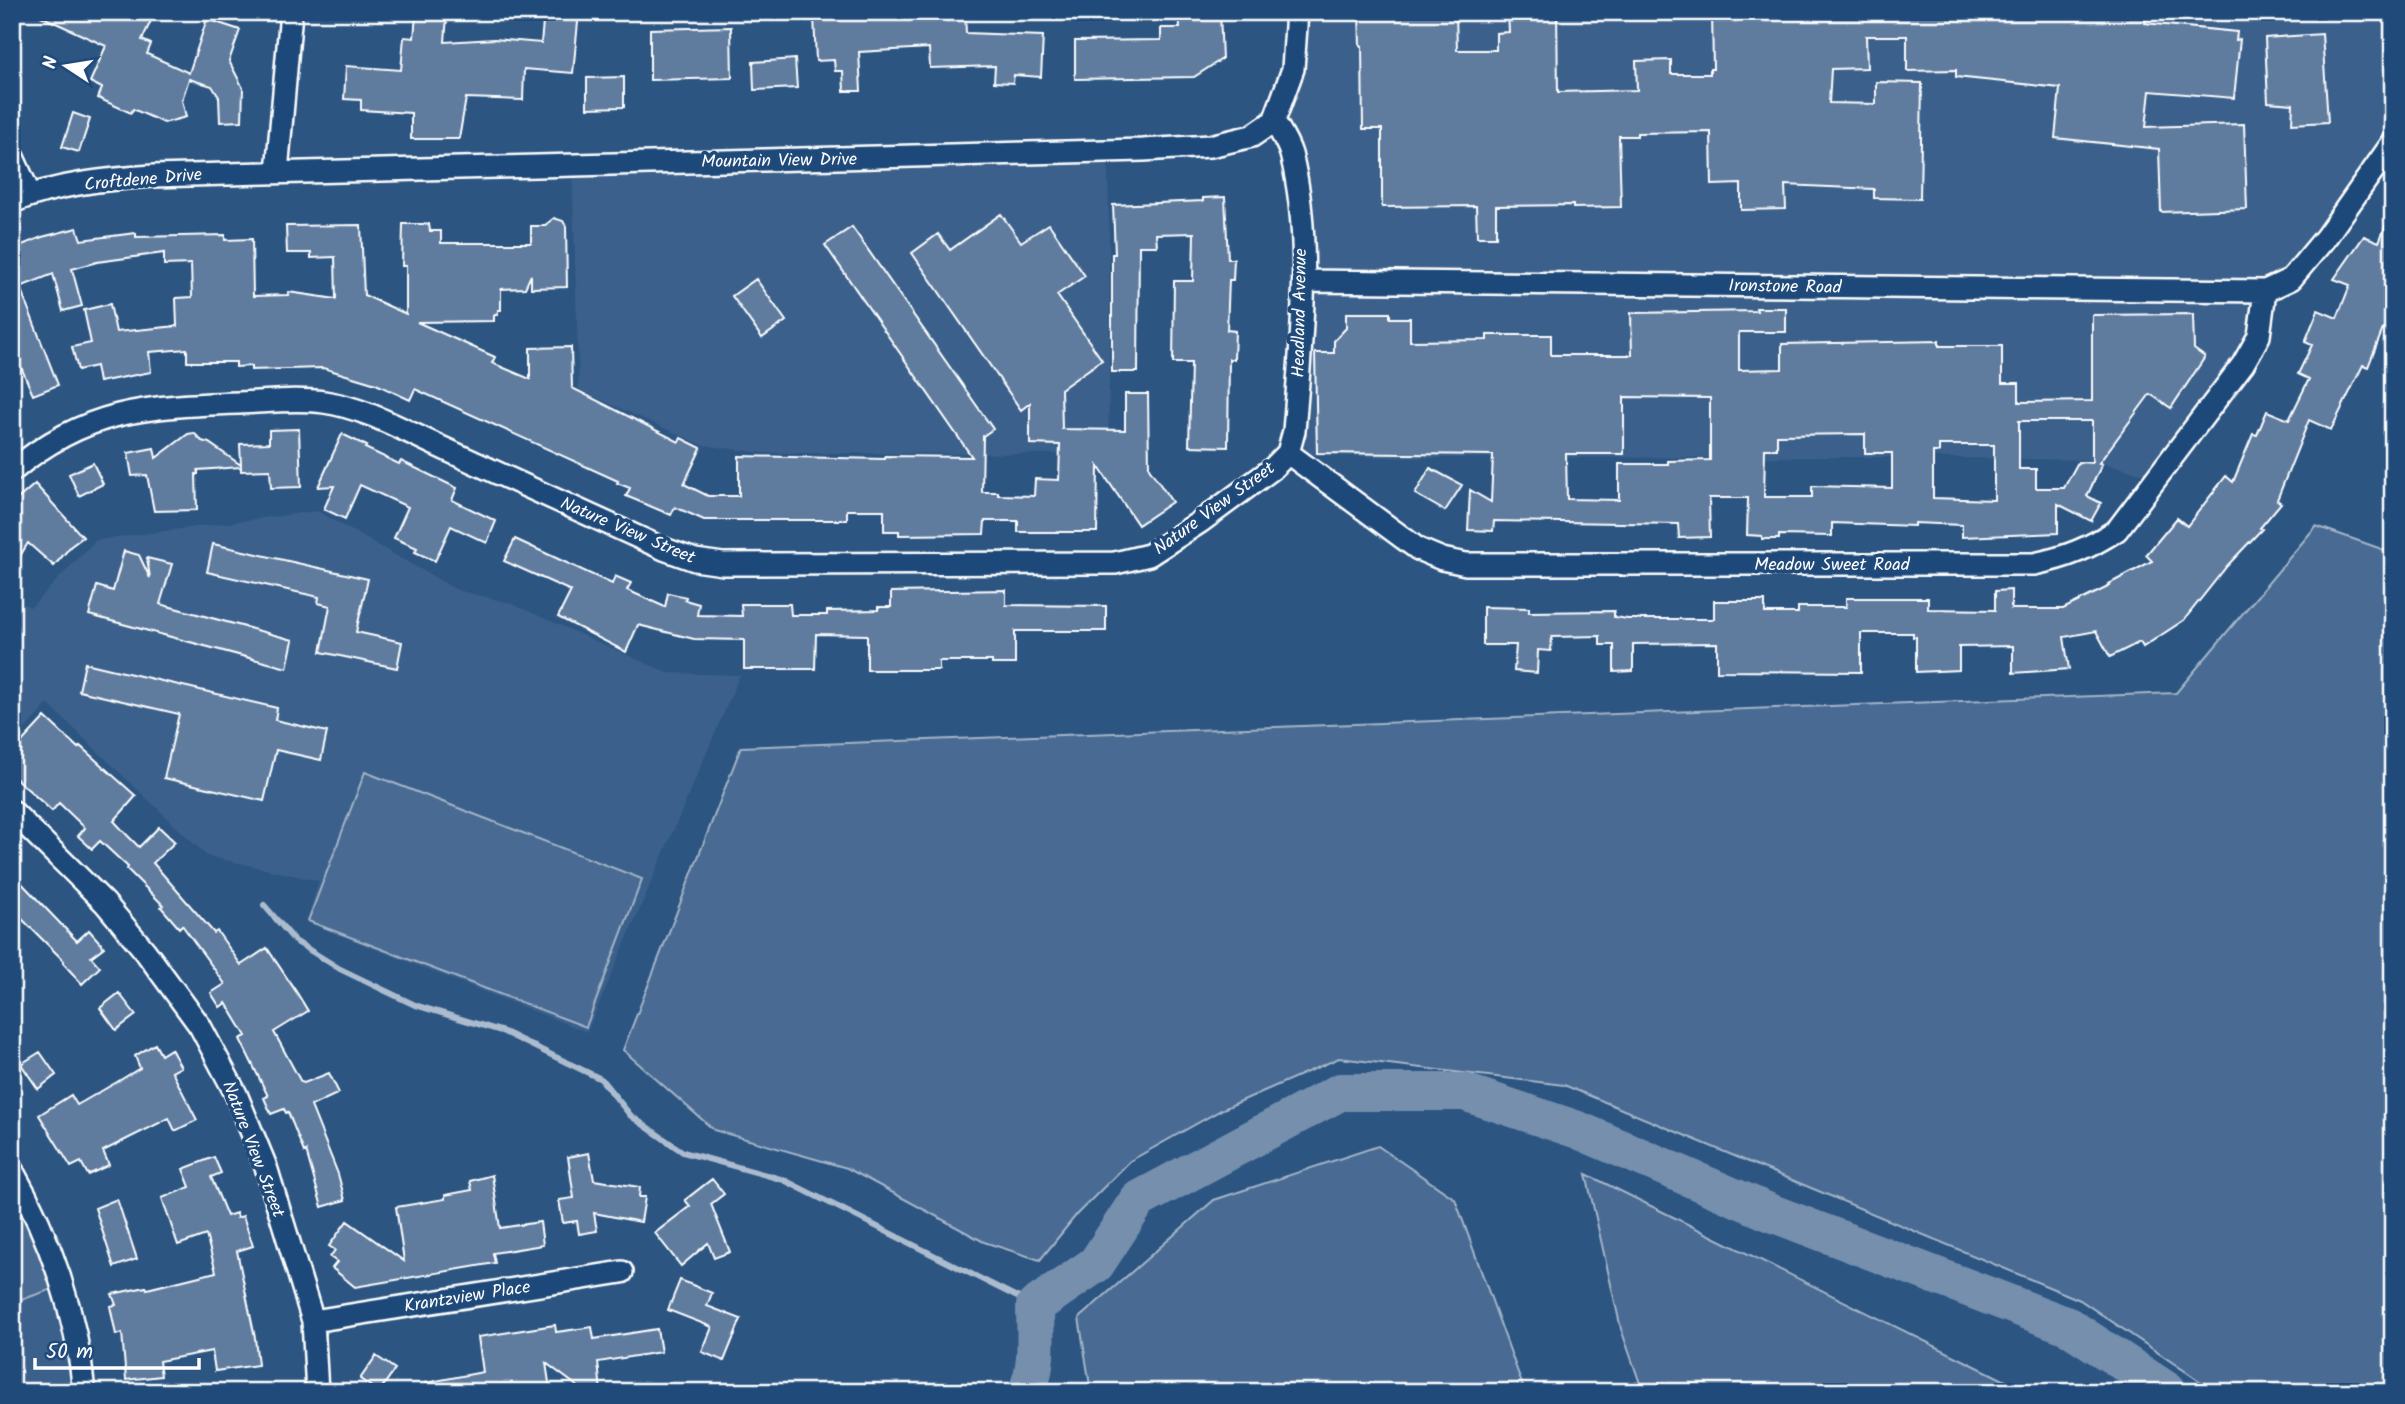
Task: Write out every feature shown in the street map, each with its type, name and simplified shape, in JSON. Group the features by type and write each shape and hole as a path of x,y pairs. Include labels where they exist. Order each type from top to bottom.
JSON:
{"street":[{"path":"276,172 291,12"},
{"path":"1274,121 1293,69 1297,12"},
{"name":"Mountain View Drive","path":"276,172 1143,150 1210,146 1252,136 1274,121"},
{"name":"Headland Avenue","path":"1274,121 1290,151 1298,194 1304,281 1294,431 1287,453"},
{"path":"2265,292 2291,279 2326,237 2393,142"},
{"path":"12,155 21,199"},
{"name":"Croftdene Drive","path":"21,199 113,179 276,172"},
{"name":"Ironstone Road","path":"1304,281 2265,292"},
{"name":"Meadow Sweet Road","path":"1287,453 1418,550 1466,564 2034,564 2064,558 2090,548 2117,530 2243,364 2259,336 2265,292"},
{"name":"Nature View Street","path":"12,471 33,453 78,427 119,414 162,406 298,400 324,402 376,418 664,549 695,560 723,564 1104,563 1132,561 1149,555 1174,540 1272,469 1287,453"},
{"name":"Nature View Street","path":"12,811 105,903 145,951 200,1026 236,1094 266,1167 313,1321 317,1392"},
{"path":"12,1170 42,1232 68,1306 81,1363 84,1392"},
{"name":"Krantzview Place","path":"313,1321 622,1272"}],"shaded area":[{"path":"1297,12 2393,12 2393,144 2326,237 2266,292 2259,337 2160,478 2089,460 1871,457 1407,458 1288,454 1299,194 1274,121"},
{"path":"1108,151 1108,454 763,453 702,445 579,390 572,165"},
{"path":"317,511 457,590 510,603 668,673 740,675 587,1032 306,922 319,881 207,856 48,704 12,743 12,599 31,607 96,540"},
{"path":"2316,526 2393,553 2393,1383 2345,1392 2216,1392 2080,1300 1564,1085 1339,1058 1223,1109 1130,1161 1077,1214 1040,1260 984,1242 847,1168 714,1130 623,1050 741,747 2176,693"},
{"path":"365,772 642,879 586,1027 308,921"},
{"path":"1378,1146 1455,1199 1525,1392 1091,1392 1079,1318 1214,1200"},
{"path":"12,1171 61,1286 12,1303"},
{"path":"1586,1174 2028,1392 1643,1392 1621,1329"},
{"path":"61,1286 83,1392 12,1392 12,1303"}],"building":[{"path":"32,12 155,12 142,40 151,44 147,54 189,73 207,19 240,30 229,61 243,88 242,121 220,122 219,97 212,86 189,79 182,100 186,117 164,123 133,109 131,113 98,98 102,88 90,82 106,46"},
{"path":"544,12 579,12 573,73 524,69 523,100 466,98 459,139 411,139 411,113 361,110 361,100 344,99 346,66 401,70 404,37 414,38 416,14 447,16 445,42 494,39 541,43"},
{"path":"859,12 965,12 966,33 1043,36 1041,77 1014,75 1013,83 994,82 995,66 930,68 929,48 859,52 861,91 844,91 843,71 835,71 834,60 816,61 814,16"},
{"path":"1179,12 1220,12 1222,59 1194,77 1075,79 1075,41 1161,40 1161,28 1180,28"},
{"path":"1359,12 1456,12 1457,50 1496,50 1496,33 1509,32 1508,12 1557,12 1558,92 1637,90 1636,61 1671,60 1671,74 1710,74 1710,69 1713,69 1712,12 2147,12 2145,23 2237,32 2236,40 2240,39 2234,98 2150,91 2146,127 2244,124 2247,209 2161,212 2159,149 2055,138 2060,88 1956,77 1956,70 1907,71 1907,36 1866,36 1867,68 1831,69 1829,103 1876,104 1876,82 1922,83 1920,199 1874,198 1874,189 1785,185 1786,209 1741,210 1741,184 1712,185 1711,132 1637,133 1637,136 1619,136 1621,207 1496,206 1496,237 1477,237 1476,206 1382,207 1382,129 1363,129"},
{"path":"731,27 732,78 650,80 650,29"},
{"path":"2322,34 2328,122 2292,124 2293,104 2268,102 2265,38"},
{"path":"795,59 797,88 754,90 753,62"},
{"path":"624,77 624,107 587,108 587,78"},
{"path":"73,113 90,119 79,152 62,147"},
{"path":"1225,197 1228,259 1234,259 1233,280 1229,280 1227,330 1235,331 1234,359 1229,359 1228,447 1189,446 1191,363 1173,363 1174,281 1193,281 1194,233 1156,234 1157,246 1139,246 1138,372 1112,372 1112,254 1115,254 1113,205 1203,201 1203,198"},
{"path":"2392,209 2393,322 2389,331 2383,329 2368,367 2363,365 2331,430 2309,420 2277,500 2281,503 2260,528 2262,529 2227,566 2184,620 2143,647 2140,642 2110,657 2096,631 2064,637 2069,669 2013,673 2013,646 1959,647 1959,670 1916,672 1916,637 1913,637 1913,633 1861,633 1861,672 1717,671 1717,643 1633,644 1633,671 1614,672 1614,645 1600,645 1600,636 1552,637 1551,651 1538,650 1537,673 1514,671 1516,645 1483,645 1483,607 1529,608 1529,612 1614,611 1614,617 1628,619 1714,619 1714,601 1765,601 1765,613 1798,613 1798,607 1846,607 1846,598 1928,598 1928,609 1995,610 1995,591 2011,590 2011,609 2063,609 2152,561 2146,555 2177,518 2187,526 2226,476 2233,482 2253,434 2257,435 2267,411 2289,420 2309,379 2298,374 2312,345 2305,342 2318,310 2337,318 2350,285 2334,279 2364,236 2379,242"},
{"path":"1001,214 1021,242 1049,224 1085,276 1057,295 1102,360 1061,389 1062,429 1125,430 1125,394 1148,394 1149,468 1172,502 1138,525 1098,466 1097,532 1018,532 1018,521 985,521 984,534 899,535 899,531 884,531 884,510 847,510 847,520 704,520 675,507 671,515 626,496 630,488 617,483 618,481 415,389 410,400 376,384 323,368 251,370 251,366 236,367 236,362 187,362 187,349 149,352 151,372 99,382 96,366 78,370 72,347 91,343 84,310 110,304 116,332 177,326 176,298 192,297 191,264 164,265 164,253 97,262 72,269 82,306 63,311 53,274 20,287 58,385 33,395 21,367 12,371 12,341 17,339 12,326 12,249 42,237 77,228 81,240 136,233 136,237 225,235 225,240 252,239 253,296 288,295 288,292 336,299 335,257 311,258 311,253 287,253 286,226 361,225 364,295 406,314 406,266 402,266 403,224 429,224 430,231 441,231 441,243 531,243 531,226 544,226 554,218 563,221 566,226 567,287 531,288 531,275 525,288 501,289 501,310 494,315 494,321 417,322 495,357 492,363 530,379 530,348 571,347 572,388 679,442 681,438 701,448 684,484 708,496 739,496 739,456 885,459 885,456 972,457 825,245 852,227 993,429 983,436 982,492 1034,496 1035,479 1059,480 1060,445 1030,444 1030,403 1021,410 912,253 938,234 950,250"},
{"path":"756,279 786,321 762,338 732,296"},
{"path":"1756,308 1786,308 1786,332 1739,332 1739,370 1782,369 1782,344 1939,341 1939,346 2002,346 2002,383 2019,383 2019,402 2092,401 2092,315 2193,314 2194,349 2205,357 2171,408 2150,394 2099,463 2102,464 2087,496 2101,503 2091,521 2058,504 2058,533 1962,537 1962,525 1832,523 1832,536 1779,535 1779,539 1762,539 1762,536 1747,535 1748,498 1709,498 1710,537 1679,538 1678,524 1494,521 1493,531 1468,530 1470,490 1491,502 1493,455 1317,453 1315,353 1334,353 1334,341 1346,328 1346,313 1390,313 1390,318 1410,318 1410,341 1487,340 1487,335 1551,335 1551,355 1632,355 1631,313 1757,311","holes":["1624,397 1710,398 1710,460 1668,461 1668,464 1619,464 1619,500 1567,499 1566,454 1624,454","2019,421 2092,421 2092,463 2078,462 2064,488 2036,488 2036,469 2019,469","1865,434 1865,453 1892,453 1892,488 1812,486 1812,497 1764,497 1765,449 1777,449 1777,435","1939,445 1994,445 1994,500 1933,498 1933,452 1939,452"]},
{"path":"299,429 301,487 271,488 270,470 241,471 241,467 198,470 197,510 154,511 147,475 132,476 128,453 154,448 156,458 188,434 194,433 202,441 241,465 240,444 269,443 269,430"},
{"path":"342,434 399,464 401,461 457,488 452,500 496,521 487,543 451,526 435,561 415,552 417,548 394,538 408,507 360,485 345,519 324,509 334,486 318,487"},
{"path":"93,463 103,484 79,496 69,474"},
{"path":"1430,468 1462,485 1445,511 1415,494"},
{"path":"35,484 83,537 71,546 54,566 28,543 12,569 12,504"},
{"path":"515,539 612,584 615,576 631,583 627,590 665,607 668,593 686,597 685,600 699,604 697,615 742,616 741,604 790,604 791,615 827,615 827,611 878,610 878,607 891,607 891,592 1006,590 1006,605 1106,606 1106,631 1015,631 1015,664 939,661 939,670 867,670 867,635 816,634 815,669 744,669 744,640 694,639 638,625 626,652 558,617 571,591 504,561"},
{"path":"213,544 368,579 356,632 402,642 397,668 321,652 330,606 318,603 319,597 207,572"},
{"path":"124,551 139,555 150,578 147,558 172,564 160,604 293,640 287,668 89,615 97,586 113,591"},
{"path":"85,663 277,708 275,720 327,732 321,760 276,750 264,801 164,778 179,714 79,691"},
{"path":"45,717 136,796 114,821 139,847 159,827 175,842 153,863 214,933 217,931 241,965 267,948 297,993 308,1011 274,1032 301,1082 329,1073 339,1093 311,1106 338,1174 345,1200 322,1207 306,1151 304,1152 288,1112 284,1109 271,1114 264,1098 268,1096 240,1039 246,1036 226,1003 220,1007 211,993 225,984 182,925 179,928 161,907 163,905 100,841 92,849 78,836 85,828 59,803 52,811 12,775 12,759 21,750 17,747"},
{"path":"12,873 77,941 89,930 104,947 91,957 100,967 82,984 64,961 12,909"},
{"path":"119,993 136,1015 116,1030 100,1008"},
{"path":"155,1044 161,1055 171,1049 181,1067 172,1072 197,1120 175,1131 169,1118 103,1151 109,1165 88,1175 81,1162 71,1167 39,1115 71,1095 77,1105 140,1068 135,1056"},
{"path":"40,1052 56,1075 38,1089 21,1064"},
{"path":"589,1153 594,1180 640,1187 639,1197 645,1197 641,1222 594,1213 597,1231 579,1234 577,1221 563,1223 559,1200 574,1198 568,1157"},
{"path":"214,1157 221,1173 211,1177 227,1216 236,1213 237,1218 243,1216 253,1246 237,1251 258,1365 215,1371 212,1351 159,1361 161,1376 126,1380 122,1333 116,1335 110,1306 116,1305 112,1294 146,1287 147,1289 216,1272 206,1235 178,1245 162,1198 190,1187 183,1169"},
{"path":"492,1175 500,1228 540,1222 543,1245 493,1253 495,1263 355,1287 332,1268 337,1262 330,1257 335,1250 329,1246 347,1221 404,1261 396,1207 445,1199 445,1195 472,1190 470,1181"},
{"path":"712,1179 724,1194 711,1204 730,1252 714,1258 708,1243 681,1266 655,1233 690,1206 685,1200"},
{"path":"117,1199 137,1259 114,1267 95,1208"},
{"path":"680,1280 712,1293 707,1306 741,1319 724,1361 702,1352 712,1327 668,1310"},
{"path":"555,1325 556,1332 592,1327 594,1339 657,1329 661,1352 598,1362 601,1392 585,1392 546,1363 550,1389 532,1392 426,1392 425,1383 483,1372 478,1337"},
{"path":"376,1356 395,1369 379,1392 360,1379"}],"waterway":[{"path":"264,905 295,941 340,969 415,1005 504,1032 601,1079 631,1116 683,1152 784,1180 1035,1306"},
{"path":"1026,1392 1035,1362 1035,1306 1096,1264 1138,1200 1340,1092 1464,1092 1578,1130 1769,1212 2068,1326 2169,1392"}]}
